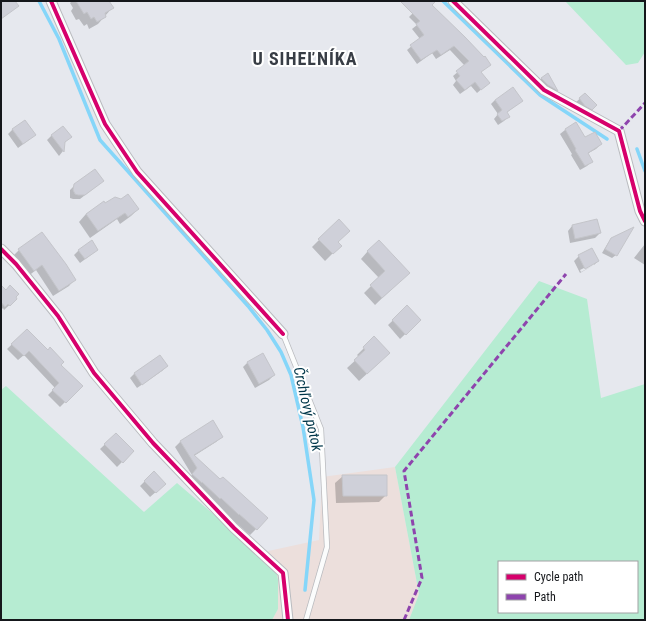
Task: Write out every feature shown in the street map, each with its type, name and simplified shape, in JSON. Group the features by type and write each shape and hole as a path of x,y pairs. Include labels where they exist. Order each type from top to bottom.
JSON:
{"street":[{"path":"51,1 105,124 137,172 283,334"},
{"path":"453,1 544,90 619,131 640,210 645,221"},
{"path":"1,249 16,264 58,316 94,373 152,443 234,528 283,573 288,620"}],"lane":[{"path":"283,334 321,429 327,547 306,620"}],"shaded area":[{"path":"395,467 419,594 409,620 272,620 278,609 259,553 319,540 322,477"}],"green space":[{"path":"565,1 645,1 645,52 638,63 626,65"},
{"path":"539,281 587,299 601,398 645,384 645,620 409,620 419,594 395,467"},
{"path":"6,386 144,512 177,483 259,553 276,570 278,580 278,609 272,620 1,620 1,390"}],"building":[{"path":"1,1 15,1 19,6 1,19"},
{"path":"76,1 109,1 114,8 105,13 106,17 97,22 94,17 91,19 87,12 84,14"},
{"path":"400,1 436,1 432,5 484,57 485,56 491,65 481,72 490,83 481,90 475,82 465,90 456,80 460,76 456,71 469,61 454,46 441,55 437,50 421,60 410,45 424,35 416,24 420,21"},
{"path":"548,73 558,91 548,85 541,78"},
{"path":"513,87 523,101 507,112 510,117 502,121 497,114 502,110 495,100"},
{"path":"585,93 597,105 592,110 585,106 579,98"},
{"path":"25,120 36,135 23,144 12,129"},
{"path":"576,122 585,137 595,132 602,144 588,153 593,162 585,166 565,129"},
{"path":"63,126 72,137 65,142 64,152 51,135"},
{"path":"95,169 104,181 85,195 75,194 73,190 74,184"},
{"path":"128,194 139,209 128,217 125,213 98,231 86,214 104,201 105,203 115,197 121,199"},
{"path":"339,219 350,231 338,242 342,246 333,254 318,239"},
{"path":"597,219 601,233 575,239 572,225"},
{"path":"634,227 617,256 605,249 611,238"},
{"path":"42,232 76,280 59,291 42,265 34,271 18,249"},
{"path":"92,240 98,250 85,259 78,250"},
{"path":"379,240 410,273 382,298 370,285 385,271 367,251"},
{"path":"592,248 599,261 585,269 578,255"},
{"path":"1,285 6,290 10,285 19,294 16,297 17,299 10,306 8,304 5,307 1,302"},
{"path":"407,305 421,320 406,335 392,320"},
{"path":"27,329 48,350 50,347 64,362 61,365 83,386 66,403 52,390 59,383 29,351 24,356 11,344"},
{"path":"374,336 390,353 367,374 354,360 365,350 363,347"},
{"path":"263,353 275,375 259,384 247,362"},
{"path":"160,355 168,366 142,385 134,373"},
{"path":"213,420 223,437 194,455 220,479 223,477 268,518 257,530 192,474 197,468 180,441"},
{"path":"116,433 134,451 123,463 104,444"},
{"path":"154,471 166,484 156,493 144,481"},
{"path":"342,475 387,475 387,496 343,496"}],"waterway":[{"name":"Črchľový potok","path":"39,1 59,39 100,140 248,306 267,330 281,352 291,375 303,427 314,500 305,590"},
{"path":"443,1 540,95 607,139"},
{"path":"637,149 645,171"}],"marked path":[{"path":"619,131 645,103"},
{"path":"404,620 422,578 404,471 566,274"}],"cycle path":[{"path":"51,1 105,124 137,172 283,334"},
{"path":"453,1 544,90 619,131 640,211 645,221"},
{"path":"1,249 16,264 58,316 94,373 153,443 234,528 283,573 288,620"}],"district":[{"name":"U SIHEĽNÍKA","path":"305,59"}]}
